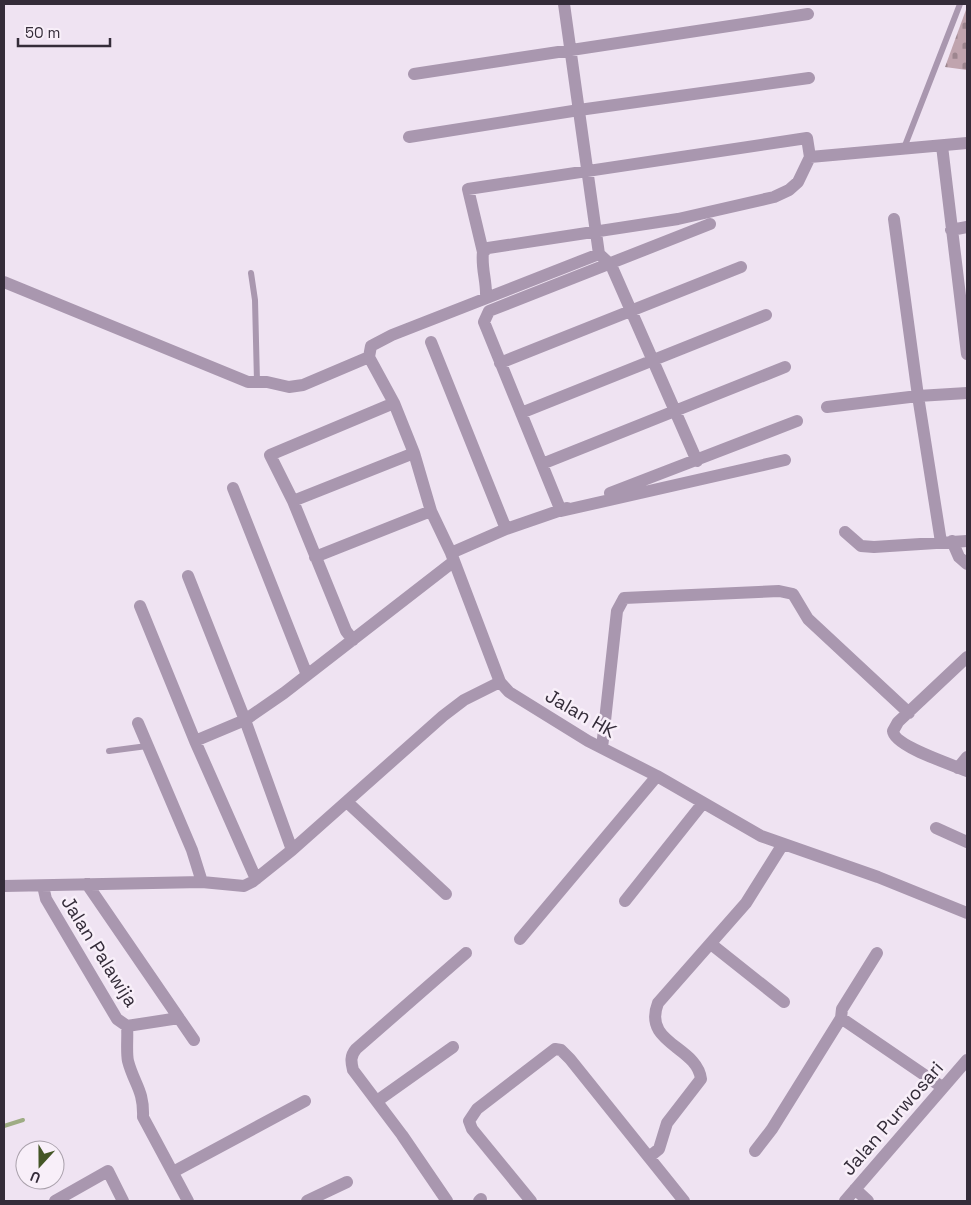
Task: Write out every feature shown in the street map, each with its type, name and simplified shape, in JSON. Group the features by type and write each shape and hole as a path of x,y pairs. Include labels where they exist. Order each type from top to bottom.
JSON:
{"street":[{"path":"564,4 599,254 611,265 633,311 697,460"},
{"path":"414,74 808,14"},
{"path":"408,138 579,110 809,78"},
{"path":"482,252 488,248 678,219 774,197 789,190 798,182 810,158 807,138 468,189 482,252 482,263 487,288 486,298"},
{"path":"810,158 967,143"},
{"path":"942,146 967,354"},
{"path":"894,219 918,396 947,542 967,564"},
{"path":"561,511 484,322 489,311 611,265 710,224"},
{"path":"951,230 967,227"},
{"path":"4,282 248,382 267,382 288,387 303,385 369,357 371,346 392,336 599,254"},
{"path":"500,363 741,267"},
{"path":"521,413 766,315"},
{"path":"431,342 506,528"},
{"name":"Jalan HK","path":"369,357 394,403 414,453 431,511 452,557 500,682 509,692 602,748 657,776 761,836 878,877 967,913"},
{"path":"542,464 785,367"},
{"path":"827,407 918,396 967,393"},
{"path":"353,640 346,631 292,501 270,455 394,403"},
{"path":"195,741 245,720 353,640 452,557 506,528 561,511 797,421"},
{"path":"292,501 414,453"},
{"path":"561,511 785,460"},
{"path":"233,488 307,675"},
{"path":"315,557 431,511"},
{"path":"845,532 861,546 874,547 967,541"},
{"path":"188,576 245,720 292,850"},
{"path":"602,748 617,611 624,598 779,592 793,594 808,619 909,713"},
{"path":"140,606 195,741 256,879"},
{"path":"967,657 898,722 893,731 893,736 910,747 963,770 967,756"},
{"path":"4,886 202,882 244,886 256,879 292,850 318,824 346,802 365,783 443,716 464,700 500,682"},
{"path":"138,723 192,850 202,882"},
{"path":"520,939 657,776"},
{"path":"346,802 446,894"},
{"path":"625,901 703,803"},
{"path":"936,828 967,842"},
{"path":"649,1157 660,1149 667,1123 701,1079 696,1066 658,1030 654,1013 658,1003 746,903 783,844"},
{"path":"87,884 194,1040"},
{"name":"Jalan Palawija","path":"43,886 46,899 104,998 117,1019 127,1026 128,1060 140,1086 144,1103 143,1117 188,1201"},
{"path":"711,944 784,1002"},
{"path":"447,1201 419,1158 353,1070 352,1054 466,953"},
{"path":"755,1152 772,1129 841,1018 842,1009 876,953"},
{"path":"127,1026 179,1018"},
{"path":"841,1018 942,1087"},
{"path":"377,1101 453,1047"},
{"path":"531,1201 472,1129 469,1121 477,1110 555,1049 561,1050 570,1059 684,1201"},
{"name":"Jalan Purwosari","path":"845,1201 967,1060"},
{"path":"173,1172 305,1100"},
{"path":"59,1200 108,1171 123,1201"},
{"path":"307,1201 347,1182"},
{"path":"855,1189 868,1201"}],"lane":[{"path":"904,150 960,4"},
{"path":"251,274 255,300 257,383"},
{"path":"109,751 147,746"}],"green space":[{"path":"967,7 967,70 945,67"}],"waterway":[{"path":"4,1126 23,1120"}]}
